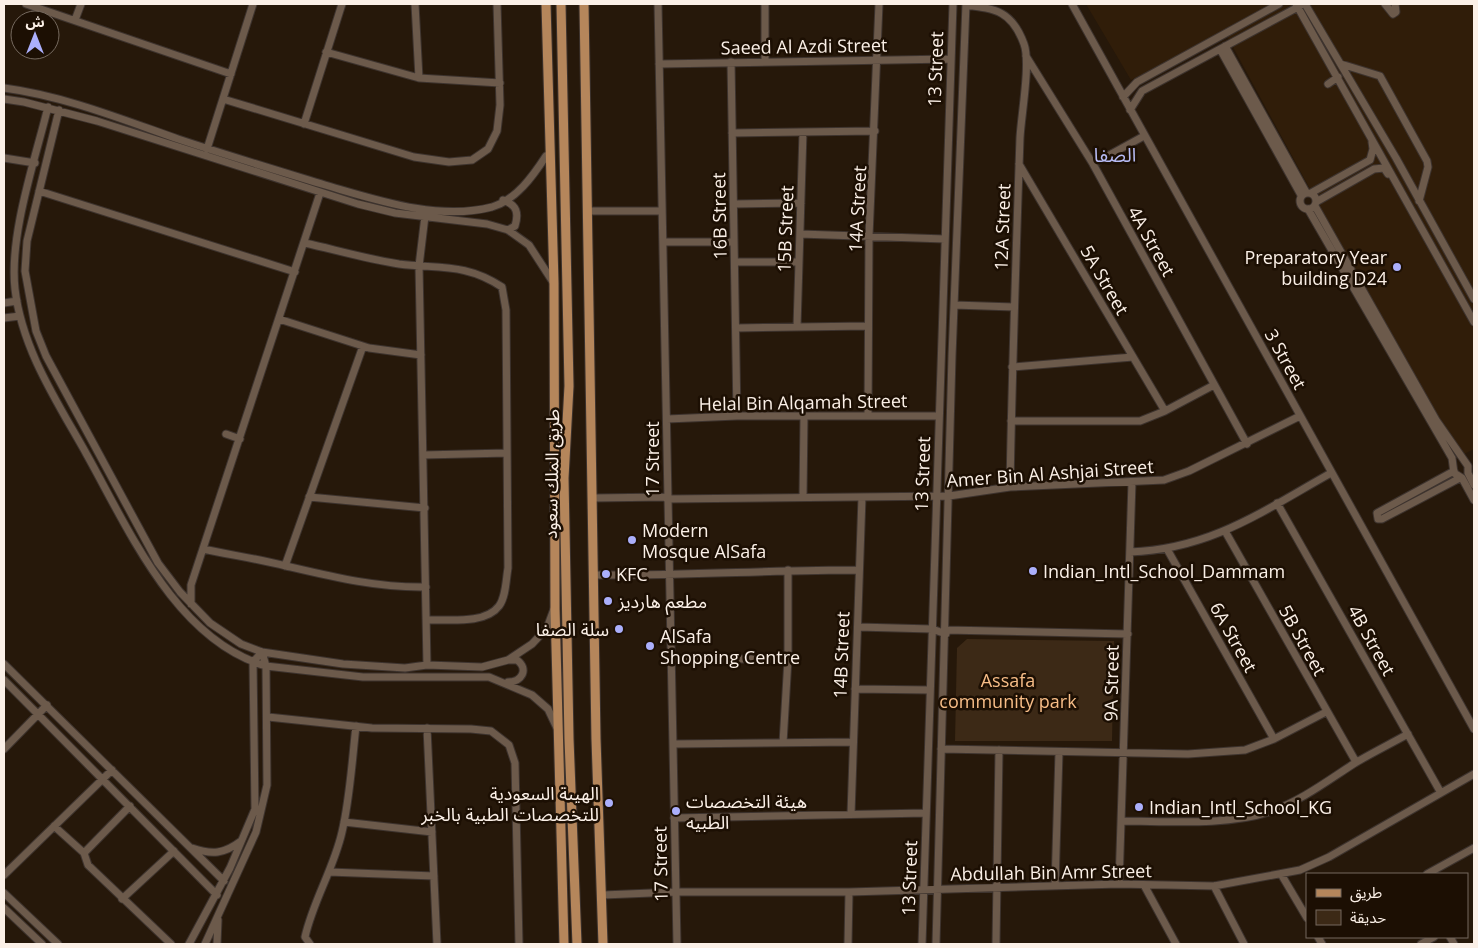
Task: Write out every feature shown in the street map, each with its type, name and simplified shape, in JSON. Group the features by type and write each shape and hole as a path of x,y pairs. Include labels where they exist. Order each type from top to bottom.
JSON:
{"main road":[{"path":"546,4 554,283 554,609 564,944"},
{"name":"طريق الملك سعود","path":"561,4 569,386 564,478 569,738 577,944"},
{"path":"584,4 596,739 603,944"}],"street":[{"path":"26,4 231,74"},
{"path":"75,20 81,4"},
{"path":"207,149 253,4"},
{"path":"304,124 342,4"},
{"path":"415,4 418,78"},
{"path":"223,100 414,157 450,162 472,160 488,149 496,131 500,105 497,4"},
{"name":"17 Street","path":"658,4 677,944"},
{"path":"765,4 765,62"},
{"name":"14A Street","path":"868,416 870,236 876,131 879,4"},
{"name":"13 Street","path":"922,944 953,4"},
{"name":"13 Street","path":"936,944 954,305 966,4"},
{"name":"12A Street","path":"966,4 995,9 1006,17 1015,28 1024,45 1026,56 1019,164 1010,487"},
{"name":"3 Street","path":"1072,4 1474,729"},
{"path":"1123,96 1137,82 1279,4"},
{"path":"1385,4 1393,14 1396,12 1395,4"},
{"path":"1130,110 1142,91 1302,5"},
{"path":"1302,5 1340,64 1420,201 1474,299"},
{"path":"1302,5 1338,77 1474,322"},
{"path":"1237,27 1242,37"},
{"path":"1222,48 1306,193 1452,458 1454,469 1474,485"},
{"path":"326,52 418,78 500,84"},
{"name":"4A Street","path":"1026,56 1093,164 1247,444"},
{"path":"1181,58 1186,67"},
{"name":"Saeed Al Azdi Street","path":"659,64 950,59"},
{"name":"16B Street","path":"731,62 737,416"},
{"path":"1340,64 1380,76 1427,161 1428,167 1420,201"},
{"path":"1328,84 1338,77"},
{"path":"4,82 22,90"},
{"path":"1137,82 1142,91"},
{"path":"4,88 22,90 89,108 207,149 383,202 463,212 494,206 532,179 546,156"},
{"path":"4,99 59,110 146,136 320,193 395,213 487,224 508,230 529,246 554,283"},
{"path":"48,107 14,258 20,316 28,342 50,388 154,574 204,630 239,656 253,662 266,666 363,677 489,677 505,682 532,696 548,710 557,728"},
{"path":"59,110 27,241 25,271 36,331 46,356 158,562 191,604 210,623 242,644 262,652 343,664 405,668 427,665 482,667 508,660 517,660 524,669 522,677 516,682 505,682"},
{"path":"732,133 876,131"},
{"name":"15B Street","path":"797,327 803,132"},
{"path":"1370,135 1373,149 1370,160 1306,193 1300,203 1313,206 1379,167 1384,168 1398,185"},
{"path":"1093,164 1144,136"},
{"path":"4,158 35,163"},
{"name":"5A Street","path":"1019,164 1165,411"},
{"path":"39,191 295,272"},
{"path":"191,604 191,585 320,193"},
{"path":"503,200 514,206 517,210 518,217 515,226 508,230"},
{"path":"734,204 801,203"},
{"path":"1313,206 1436,420 1464,463 1468,466 1464,476 1382,519 1378,519 1377,513 1454,469 1457,464 1464,463"},
{"path":"588,211 662,211"},
{"path":"424,216 419,266 427,665"},
{"path":"800,234 945,239"},
{"path":"664,242 734,242"},
{"path":"304,243 372,259 419,266 468,270 488,278 502,287 506,310 508,568 499,606 488,614 472,620 427,620"},
{"path":"735,262 799,262"},
{"path":"4,303 17,301"},
{"path":"954,305 1014,306"},
{"path":"4,318 20,316"},
{"path":"279,319 363,346 421,355"},
{"path":"736,328 868,326"},
{"path":"285,566 363,346"},
{"path":"1012,367 1133,357"},
{"path":"1011,422 1140,421 1165,411 1214,385"},
{"name":"Helal Bin Alqamah Street","path":"667,419 737,416 938,416"},
{"path":"804,416 804,497"},
{"name":"Amer Bin Al Ashjai Street","path":"592,498 949,496 1010,487 1164,480 1189,471 1247,444 1300,416"},
{"path":"226,434 240,439"},
{"path":"423,455 507,452"},
{"path":"1130,552 1167,549 1191,544 1225,531 1331,472"},
{"path":"1464,476 1474,500"},
{"name":"9A Street","path":"1120,884 1132,482"},
{"path":"309,496 424,508"},
{"name":"14B Street","path":"851,814 862,497"},
{"name":"4B Street","path":"1278,503 1441,793"},
{"name":"5B Street","path":"1225,531 1356,762"},
{"path":"203,549 341,580 400,588 426,587"},
{"name":"6A Street","path":"1167,549 1274,739"},
{"path":"784,743 788,659 788,570"},
{"path":"594,575 670,576 788,570 858,570"},
{"path":"508,660 532,644 547,628 554,609"},
{"path":"858,627 932,629 946,632 1128,634"},
{"path":"189,944 224,881 256,809 253,662 262,652"},
{"path":"204,944 256,832 267,785 268,717 266,666 262,652"},
{"path":"672,659 788,659"},
{"path":"4,664 224,881"},
{"path":"4,680 216,895"},
{"path":"856,689 930,690"},
{"path":"15,691 37,696"},
{"path":"4,749 46,705"},
{"path":"941,749 1125,754 1188,754 1245,750 1274,739 1326,712"},
{"path":"268,717 356,726 491,731 509,745 515,763 519,944"},
{"path":"310,944 305,937 308,925 329,872 344,822 356,726"},
{"path":"427,728 437,944"},
{"path":"1122,821 1244,818 1268,812 1298,800 1356,762 1408,734"},
{"path":"672,744 853,742"},
{"path":"996,944 999,750"},
{"path":"1055,886 1059,752"},
{"path":"4,875 112,770"},
{"name":"Abdullah Bin Amr Street","path":"602,895 675,892 849,892 1120,884 1214,886 1300,870 1329,857 1474,774"},
{"path":"84,853 130,806"},
{"path":"674,818 926,814"},
{"path":"344,822 432,832"},
{"path":"54,826 84,853 88,865 171,944"},
{"path":"189,847 213,854 229,850 242,841"},
{"path":"1428,873 1474,850"},
{"path":"122,899 174,851"},
{"path":"329,872 434,876"},
{"path":"1281,874 1306,916"},
{"path":"1144,885 1176,944"},
{"path":"1214,886 1244,944"},
{"path":"4,892 58,944"},
{"path":"848,944 849,892"},
{"path":"4,908 42,944"},
{"path":"217,944 218,916"},
{"path":"183,944 198,925"},
{"path":"1421,944 1432,938"}],"shaded area":[{"path":"1086,4 1474,4 1474,449 1456,458 1227,36 1131,80"}],"green space":[{"name":"Assafa community park","path":"967,639 1114,641 1112,741 955,741 957,648"}],"place":[{"name":"Preparatory Year building D24","path":"1397,267"},
{"name":"Modern Mosque AlSafa","path":"632,540"},
{"name":"Indian_Intl_School_Dammam","path":"1033,571"},
{"name":"KFC","path":"606,574"},
{"name":"مطعم هارديز","path":"608,601"},
{"name":"سلة الصفا","path":"619,629"},
{"name":"AlSafa Shopping Centre","path":"650,646"},
{"name":"الهيىة السعودية للتخصصات الطبية بالخبر","path":"609,803"},
{"name":"Indian_Intl_School_KG","path":"1139,807"},
{"name":"هيئة التخصصات الطبيه","path":"676,811"}],"district":[{"name":"الصفا","path":"1115,155"}]}
